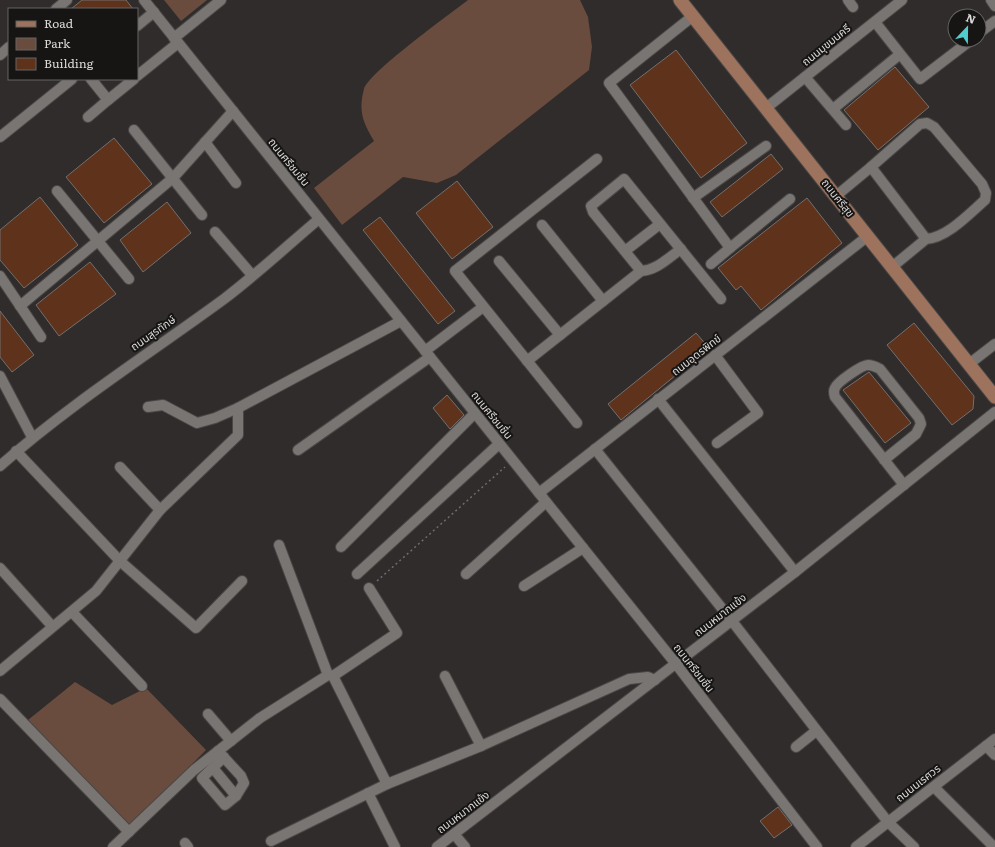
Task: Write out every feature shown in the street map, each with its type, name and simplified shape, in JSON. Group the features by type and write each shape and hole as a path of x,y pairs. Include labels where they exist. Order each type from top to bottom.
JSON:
{"main road":[{"name":"ถนนศรีสุข","path":"680,0 995,397"}],"street":[{"path":"57,8 67,0"},
{"name":"ถนนศรีชมชื่น","path":"144,0 676,664 817,847"},
{"path":"138,75 221,0"},
{"name":"ถนนมุขมนครี","path":"766,108 902,0"},
{"path":"991,0 995,6"},
{"path":"138,25 154,12"},
{"path":"693,16 609,83 730,248"},
{"path":"874,22 920,80 960,48"},
{"path":"0,55 8,48"},
{"path":"833,109 899,54"},
{"path":"805,77 846,125"},
{"path":"0,136 71,80"},
{"path":"92,80 108,100"},
{"path":"88,117 133,80"},
{"path":"20,306 173,178 233,111"},
{"path":"836,196 920,124 927,123 934,127 982,184 986,193 985,200 939,238 926,239 892,268"},
{"path":"134,130 202,215"},
{"path":"205,142 236,183"},
{"path":"693,198 766,146"},
{"path":"577,423 455,271 597,159"},
{"path":"871,167 926,239"},
{"path":"641,271 593,212 592,206 624,179 721,298"},
{"path":"57,191 97,242 129,279"},
{"path":"711,264 790,199"},
{"name":"ถนนสุรทักษ์","path":"0,466 32,437 118,373 225,298 320,219"},
{"path":"625,251 660,224"},
{"path":"542,225 603,301"},
{"path":"215,232 252,275"},
{"name":"ถนนอุดรพิทข์","path":"538,493 868,236"},
{"path":"527,361 641,271 648,271 658,266 680,249"},
{"path":"499,260 560,334"},
{"path":"0,276 41,337"},
{"path":"298,450 428,354 483,307"},
{"path":"148,408 163,405 197,423 215,418 238,408 401,321"},
{"path":"969,364 995,344"},
{"path":"716,355 758,414 718,443"},
{"path":"884,460 916,434 921,424 919,418 880,369 868,365 862,366 839,383 834,392 835,397 884,460 904,485"},
{"path":"0,376 32,437"},
{"path":"658,399 795,572"},
{"path":"0,671 52,626 72,612 96,591 160,510 238,435 238,408"},
{"name":"ถนนหมากแข้ง","path":"437,847 795,572 995,412"},
{"path":"341,547 475,414"},
{"path":"357,574 499,444"},
{"path":"595,449 732,621 888,822 914,847"},
{"path":"16,451 120,561 196,628 242,581"},
{"path":"120,467 160,510"},
{"path":"466,574 546,502"},
{"path":"279,545 331,676 386,784"},
{"path":"524,586 583,548"},
{"path":"0,568 52,626"},
{"path":"221,754 241,776 244,783 236,796 225,805 202,778 213,768 221,754 231,741 260,718 331,676 397,633 369,588"},
{"path":"72,612 142,686"},
{"path":"445,676 481,746"},
{"path":"271,841 386,784 481,746 629,679 648,677 655,680"},
{"path":"0,699 129,832"},
{"path":"208,714 231,741"},
{"path":"796,747 816,731"},
{"name":"ถนนนเรศวร","path":"856,847 995,739"},
{"path":"986,746 995,755"},
{"path":"113,847 194,770 221,754"},
{"path":"213,768 236,796"},
{"path":"934,787 994,847"},
{"path":"368,793 394,847"},
{"path":"454,834 465,847"}],"path":[{"path":"369,588 513,460"}],"green space":[{"path":"164,0 207,0 181,21"},
{"path":"468,0 580,0 588,17 592,47 589,70 456,175 437,183 403,177 342,225 314,188 374,141 364,122 361,104 364,89 379,70"},
{"path":"75,682 112,705 146,688 206,750 130,826 28,720"}],"building":[{"path":"82,0 126,0 132,8 72,8"},
{"path":"676,50 747,143 701,178 630,85"},
{"path":"895,67 929,107 878,150 844,110"},
{"path":"114,138 152,184 104,223 66,177"},
{"path":"771,154 783,169 722,217 710,202"},
{"path":"457,181 493,227 452,259 416,213"},
{"path":"40,197 78,245 24,288 0,260 0,230"},
{"path":"807,198 842,243 761,310 741,286 736,290 718,268"},
{"path":"167,202 191,233 143,272 120,240"},
{"path":"380,217 455,311 438,324 363,230"},
{"path":"90,262 116,294 59,336 36,305"},
{"path":"0,311 34,355 12,372 0,357"},
{"path":"914,323 974,396 973,409 952,425 887,345"},
{"path":"696,333 709,348 621,420 608,404"},
{"path":"869,372 911,423 885,443 843,390"},
{"path":"447,395 464,415 450,429 433,408"},
{"path":"778,807 792,825 774,838 760,821"}]}
